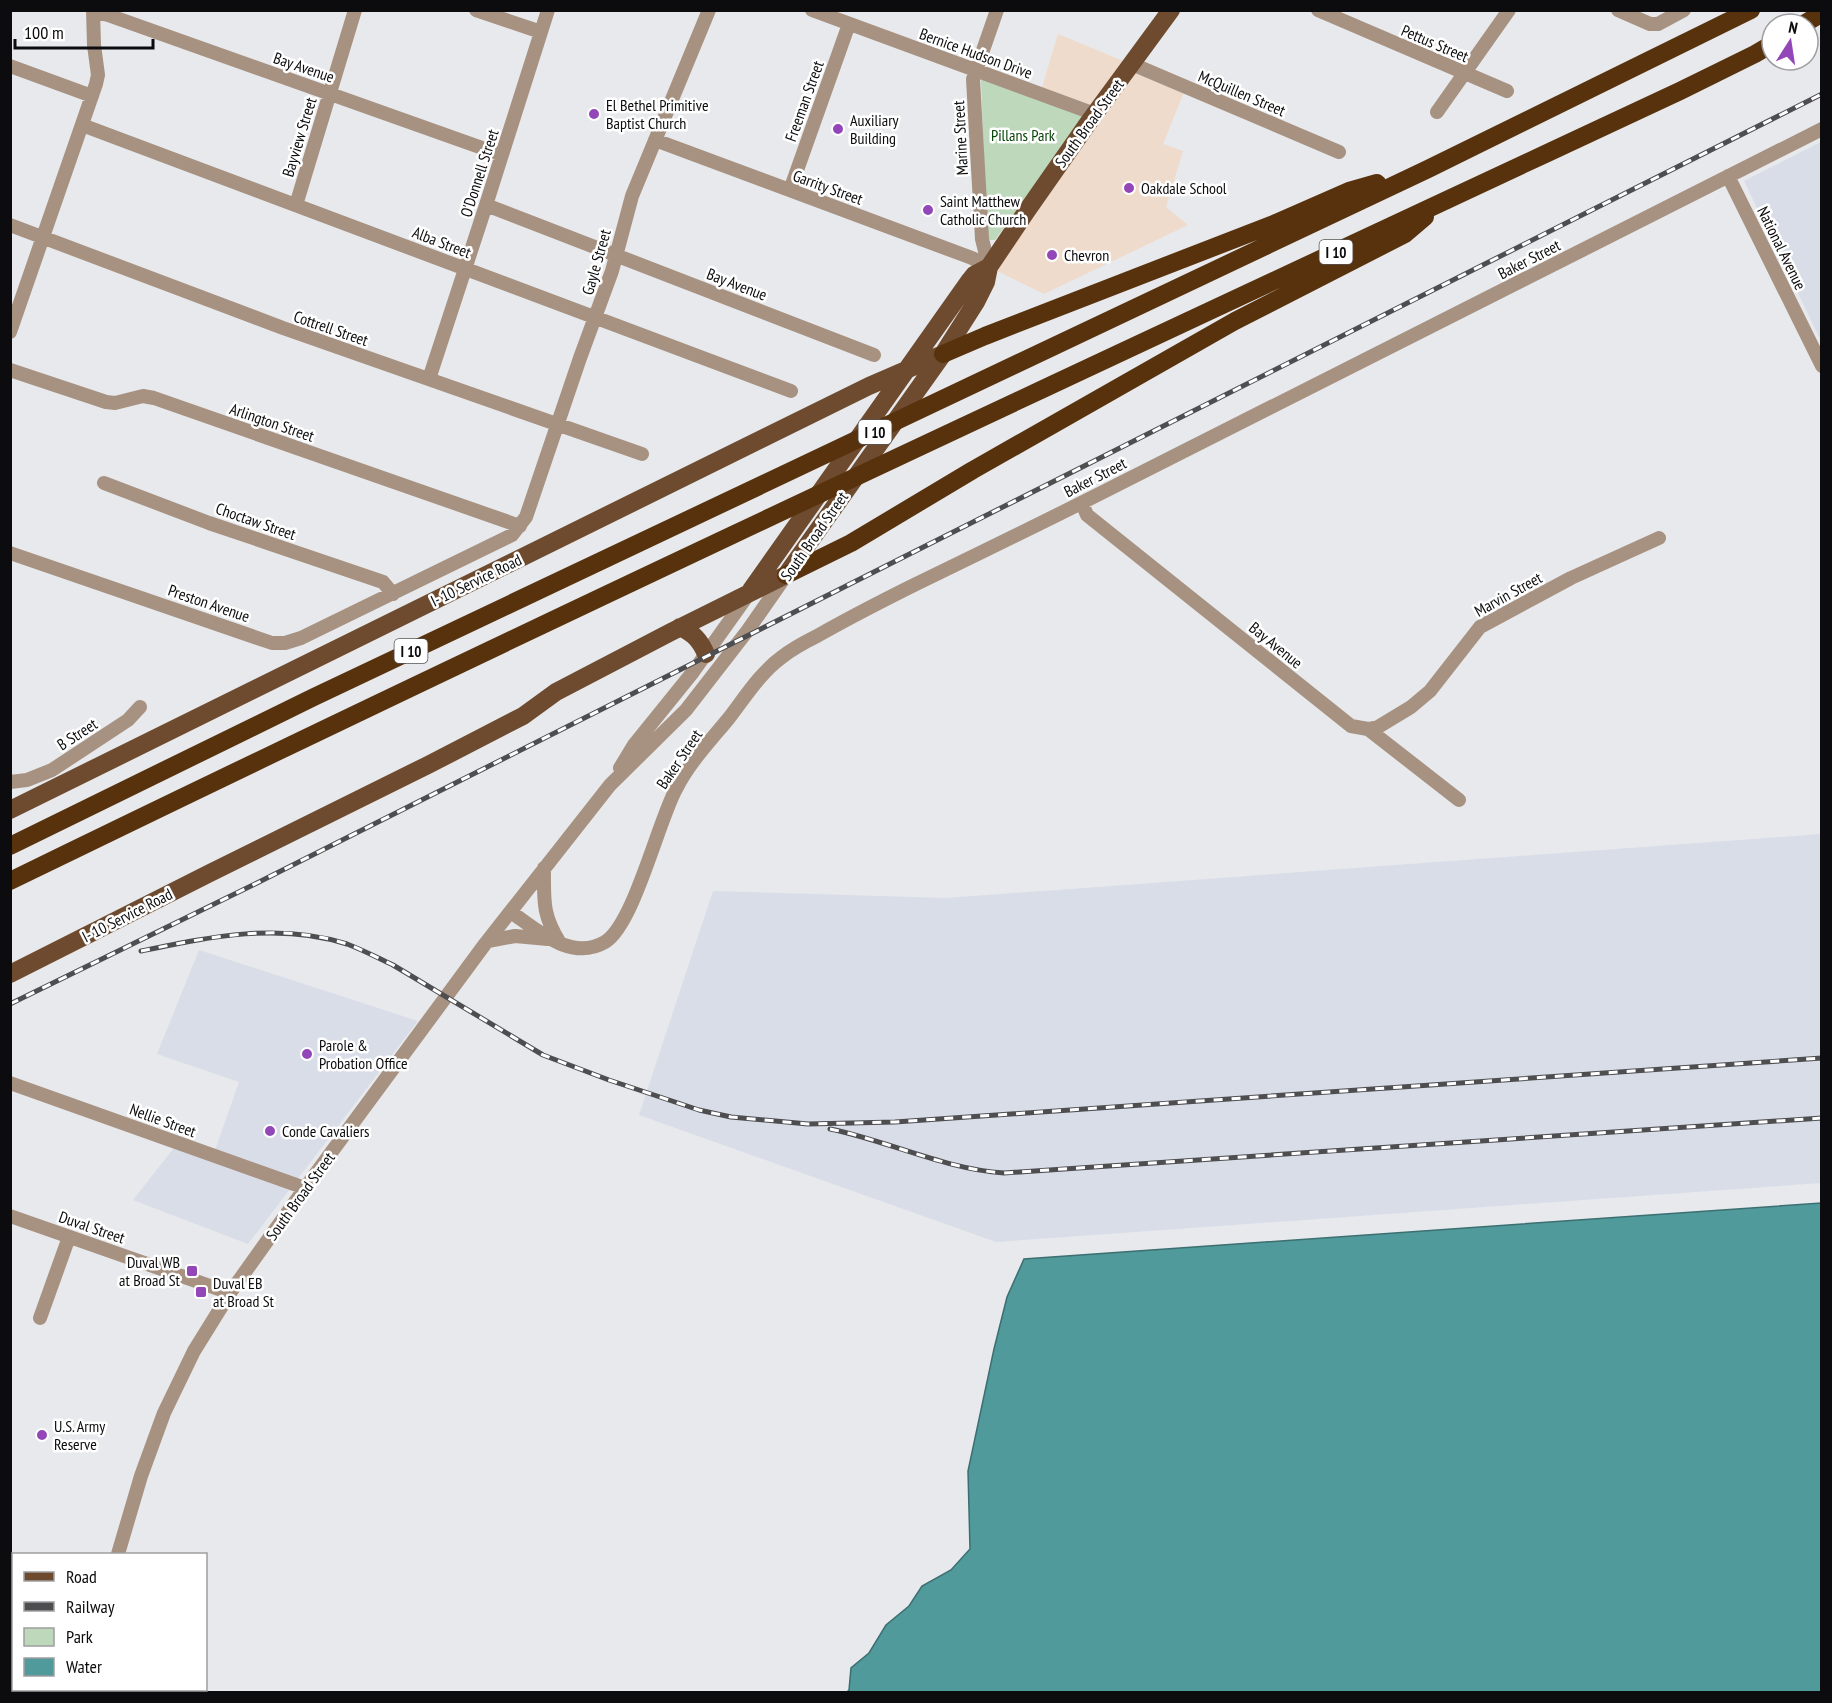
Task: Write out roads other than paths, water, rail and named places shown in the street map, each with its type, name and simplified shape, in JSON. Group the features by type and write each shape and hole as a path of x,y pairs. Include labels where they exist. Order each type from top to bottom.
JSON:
{"highway":[{"name":"I 10","path":"10,846 314,697 1428,169 1751,10"},
{"name":"I 10","path":"10,881 774,515 1680,91 1760,51"},
{"path":"943,354 1276,223 1349,191 1428,169"},
{"path":"786,575 851,543 973,470 1235,321 1405,234 1442,202"}],"main road":[{"name":"South Broad Street","path":"786,575 943,354 976,302 986,282 989,267 1095,114 1171,10"},
{"name":"South Broad Street","path":"749,593 970,280 974,275 989,267"},
{"name":"I- 10 Service Road","path":"10,810 860,391 943,354"},
{"name":"I- 10 Service Road","path":"10,974 523,716 556,692 786,575"},
{"path":"680,627 697,638 706,654"}],"street":[{"name":"Bayview Street","path":"296,205 355,10"},
{"path":"476,10 541,32"},
{"name":"O'Donnell Street","path":"429,379 548,10"},
{"name":"Gayle Street","path":"520,526 526,518 612,271 632,196 709,10"},
{"name":"Bernice Hudson Drive","path":"812,10 1095,114"},
{"name":"Marine Street","path":"989,267 982,239 973,79 997,10"},
{"name":"Pettus Street","path":"1318,10 1507,91"},
{"path":"1437,112 1509,10"},
{"path":"1618,10 1650,24 1658,24 1684,10"},
{"name":"Bay Avenue","path":"93,11 502,155"},
{"path":"10,332 98,75 93,11"},
{"name":"Freeman Street","path":"790,190 849,24"},
{"name":"McQuillen Street","path":"1132,64 1340,152"},
{"path":"10,66 92,96"},
{"name":"Alba Street","path":"82,125 791,390"},
{"name":"Baker Street","path":"488,941 514,936 554,941 578,948 605,942 616,933 648,861 677,786 755,684 780,658 852,616 1821,129"},
{"name":"Garrity Street","path":"656,140 972,258 989,267"},
{"name":"National Avenue","path":"1728,176 1821,366"},
{"name":"Bay Avenue","path":"486,206 874,355"},
{"name":"Cottrell Street","path":"10,225 283,328 642,454"},
{"name":"Arlington Street","path":"10,370 106,402 115,403 143,396 154,398 520,526"},
{"name":"Choctaw Street","path":"104,483 209,524 383,582 393,594"},
{"name":"Bay Avenue","path":"1082,502 1087,514 1351,726 1368,729 1459,800"},
{"name":"Preston Avenue","path":"10,552 272,643 285,643 301,638 501,542 520,526"},
{"name":"Marvin Street","path":"1368,729 1378,727 1411,707 1430,690 1480,627 1571,578 1659,537"},
{"name":"South Broad Street","path":"118,1553 141,1476 164,1413 194,1351 230,1293 305,1188 544,868 610,785 686,710 748,630 786,575"},
{"name":"South Broad Street","path":"610,785 634,745 706,654 749,593"},
{"name":"B Street","path":"10,782 27,780 52,770 128,720 140,707"},
{"path":"544,868 544,911 554,941"},
{"path":"511,912 554,941"},
{"name":"Nellie Street","path":"10,1083 305,1188"},
{"name":"Duval Street","path":"10,1216 230,1293"},
{"path":"40,1318 69,1237"}],"water":[{"path":"1821,1203 1821,1692 847,1692 851,1668 869,1653 886,1625 909,1606 922,1586 951,1570 970,1549 968,1471 1007,1297 1024,1259"}],"railway":[{"path":"10,1004 257,883 1822,94"},
{"path":"141,951 244,934 296,934 321,937 347,944 393,965 543,1055 699,1110 731,1117 808,1124 895,1122 1822,1058"},
{"path":"830,1129 960,1166 1004,1173 1822,1118"}],"place":[{"name":"El Bethel Primitive Baptist Church","path":"594,114"},
{"name":"Auxiliary Building","path":"838,129"},
{"name":"Oakdale School","path":"1129,188"},
{"name":"Saint Matthew Catholic Church","path":"928,210"},
{"name":"Chevron","path":"1052,255"},
{"name":"Parole & Probation Office","path":"307,1054"},
{"name":"Conde Cavaliers","path":"270,1131"},
{"name":"Duval WB at Broad St","path":"192,1271"},
{"name":"Duval EB at Broad St","path":"201,1292"},
{"name":"U.S. Army Reserve","path":"42,1435"}],"park label":[{"name":"Pillans Park","path":"1023,135"}]}
